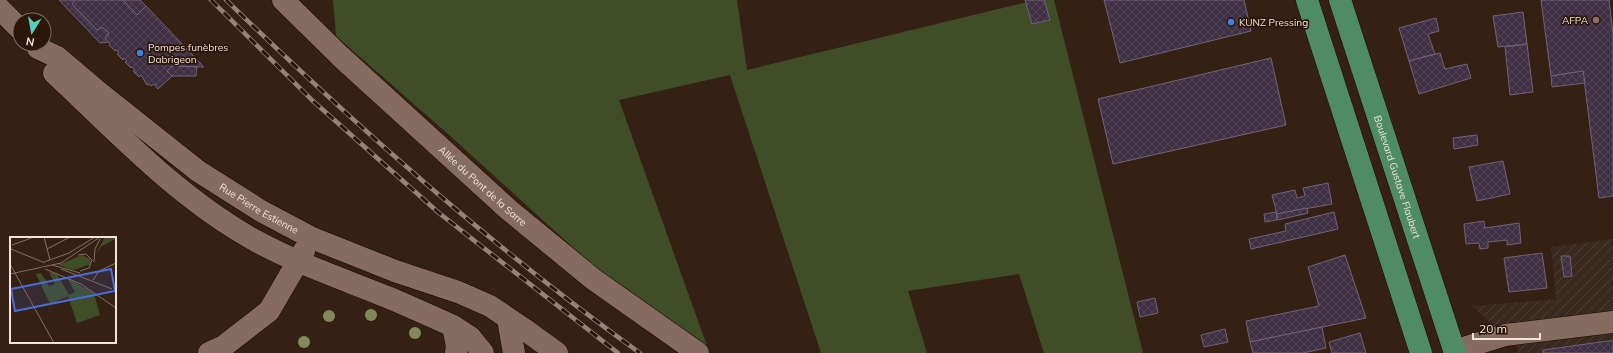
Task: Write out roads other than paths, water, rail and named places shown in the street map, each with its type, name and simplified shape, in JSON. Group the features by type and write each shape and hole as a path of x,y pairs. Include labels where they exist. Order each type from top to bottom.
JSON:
{"main road":[{"path":"1307,0 1421,353"},
{"name":"Boulevard Gustave Flaubert","path":"1340,0 1455,352"}],"street":[{"name":"Allée du Pont de la Sarre","path":"284,0 340,56 508,210 593,279 698,353"},
{"path":"0,9 12,21"},
{"name":"Rue Pierre Estienne","path":"40,52 49,67 151,164 213,214 255,240 297,263 391,299 453,326 470,337 483,353"},
{"name":"Rue Pierre Estienne","path":"48,52 58,57 96,90 198,171 261,211 312,238 395,271 458,292 490,306 557,353"},
{"path":"209,353 224,346 270,311 312,238"},
{"path":"508,319 514,353"},
{"path":"1455,352 1505,335 1613,322"},
{"path":"453,326 458,346 456,353"}],"railway":[{"path":"211,0 313,101 439,213 618,353"},
{"path":"226,0 275,47 426,184 531,271 640,353"}],"place":[{"name":"AFPA","path":"1596,20"},
{"name":"KUNZ Pressing","path":"1231,22"},
{"name":"Pompes funèbres Dabrigeon","path":"140,53"}]}
